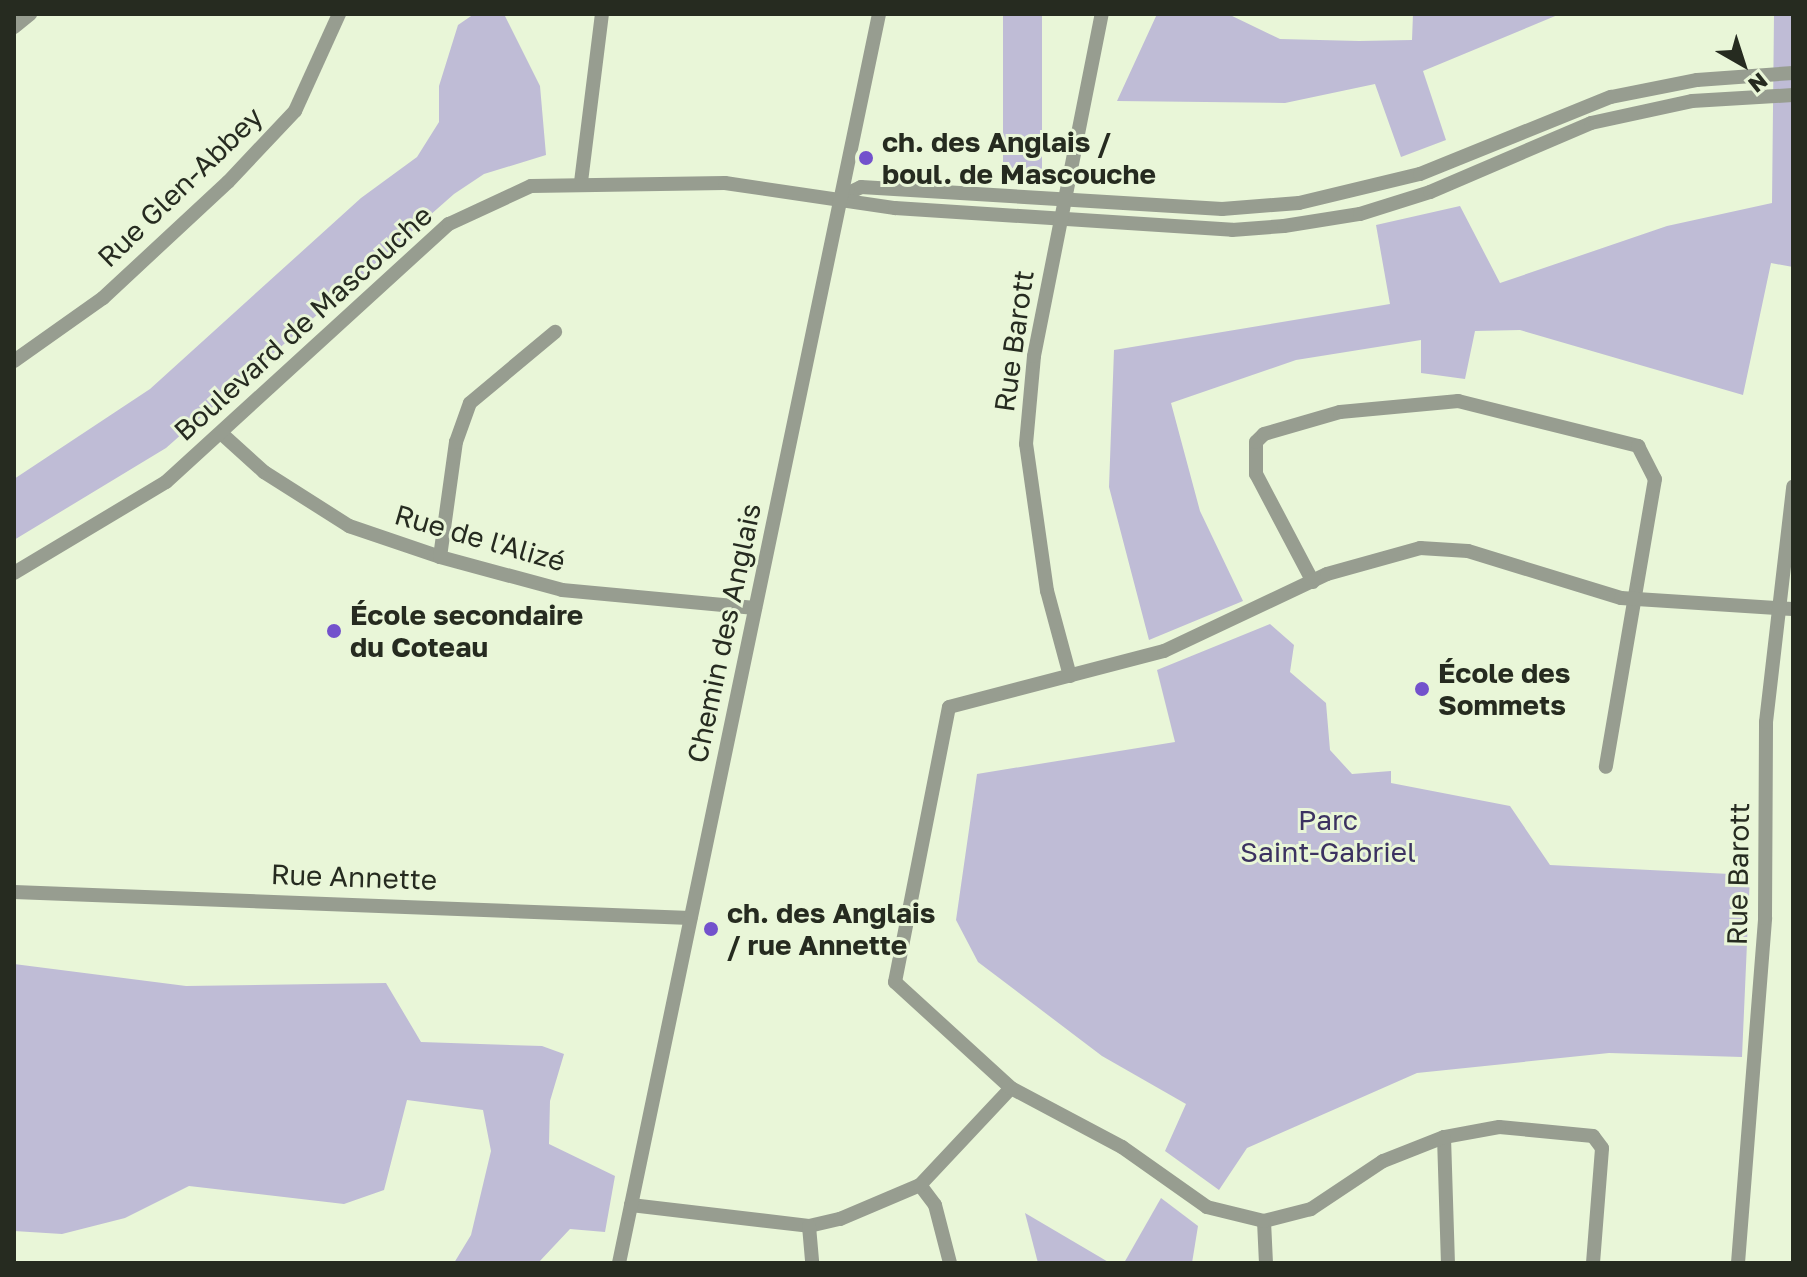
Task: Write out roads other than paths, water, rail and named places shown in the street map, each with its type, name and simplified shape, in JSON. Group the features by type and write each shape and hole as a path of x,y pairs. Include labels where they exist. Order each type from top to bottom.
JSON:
{"street":[{"path":"14,27 30,14"},
{"name":"Rue Glen-Abbey","path":"14,361 103,298 238,172 295,111 339,14"},
{"path":"581,182 602,14"},
{"name":"Chemin des Anglais","path":"619,1263 879,14"},
{"name":"Rue Barott","path":"1070,676 1047,591 1026,444 1059,217 1102,14"},
{"name":"Boulevard de Mascouche","path":"842,196 861,187 1064,196 1222,209 1324,200 1420,174 1611,97 1697,80 1793,73"},
{"name":"Boulevard de Mascouche","path":"14,573 134,505 222,434 449,224 500,194 581,182 725,183 842,196 883,207 1232,230 1334,220 1430,192 1591,123 1719,97 1793,95"},
{"path":"440,557 456,442 470,403 555,332"},
{"path":"1313,582 1256,474 1256,442 1340,412 1458,401 1638,446 1655,479 1606,767"},
{"name":"Rue de l'Alizé","path":"222,434 264,472 349,526 440,557 562,590 755,608"},
{"name":"Rue Barott","path":"1738,1263 1763,956 1766,722 1793,487"},
{"path":"1593,1263 1602,1148 1593,1136 1499,1127 1444,1137 1383,1161 1311,1209 1264,1221 1207,1207 1122,1147 1011,1088 913,1004 895,982 896,966 949,707 986,692 1070,676 1164,651 1313,582 1378,556 1442,547 1611,596 1634,594 1793,609"},
{"name":"Rue Annette","path":"14,892 691,918"},
{"path":"631,1205 809,1226 920,1185 1011,1088"},
{"path":"1444,1137 1448,1263"},
{"path":"920,1185 935,1205 950,1263"},
{"path":"1264,1221 1266,1263"},
{"path":"809,1226 812,1263"}],"place":[{"name":"ch. des Anglais / boul. de Mascouche","path":"866,158"},
{"name":"École secondaire du Coteau","path":"334,631"},
{"name":"École des Sommets","path":"1422,689"},
{"name":"ch. des Anglais / rue Annette","path":"711,929"}],"park label":[{"name":"Parc Saint-Gabriel","path":"1328,836"}]}
